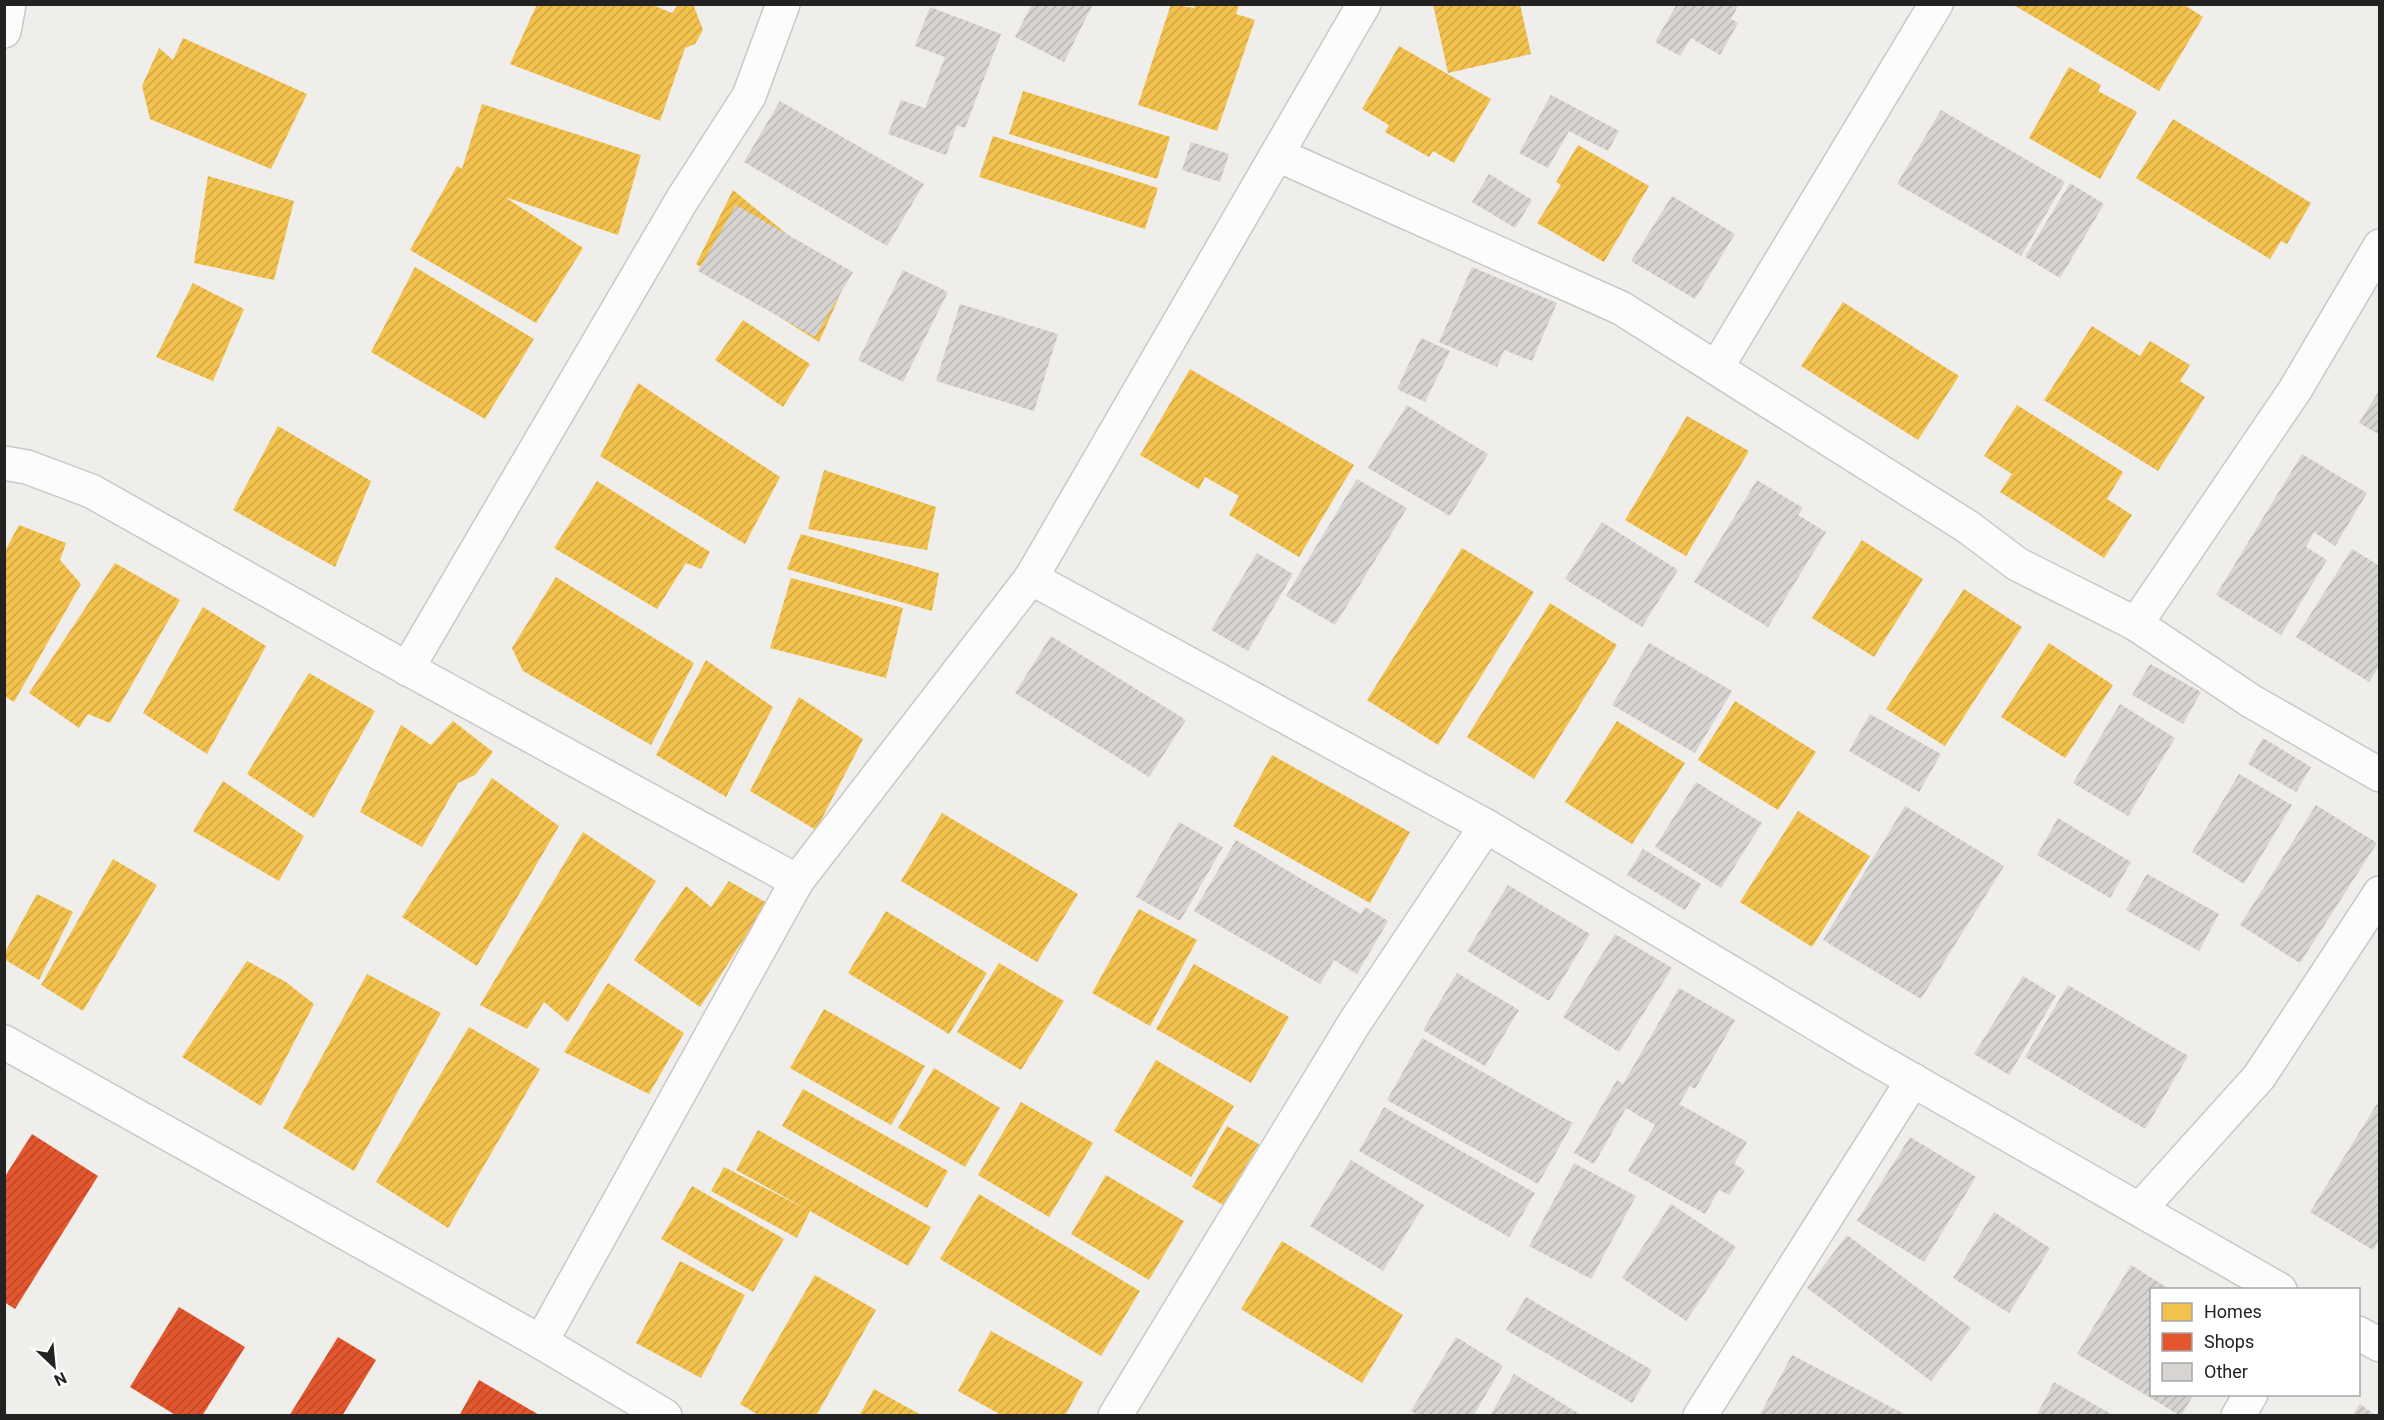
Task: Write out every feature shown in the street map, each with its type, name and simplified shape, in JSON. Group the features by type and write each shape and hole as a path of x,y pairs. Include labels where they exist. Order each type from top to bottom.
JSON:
{"street":[{"path":"4,31 9,4"},
{"path":"407,669 682,200 749,96 783,4"},
{"path":"541,1342 796,881 1031,578 1364,4"},
{"path":"1717,367 1936,4"},
{"path":"1278,155 1621,308 1968,527 2017,564 2136,624 2252,701 2379,775"},
{"path":"2136,624 2295,390 2379,246"},
{"path":"4,463 27,467 91,491 407,669 796,881"},
{"path":"1031,578 1486,826 1913,1080 2277,1288"},
{"path":"1115,1416 1355,1022 1486,826"},
{"path":"2140,1209 2259,1077 2379,893"},
{"path":"4,1042 541,1342 664,1416"},
{"path":"1700,1416 1913,1080"},
{"path":"2360,1334 2379,1345"},
{"path":"2238,1416 2250,1396"}],"building: Homes":[{"path":"537,4 650,4 672,13 679,4 693,4 703,30 695,44 685,48 660,121 510,64"},
{"path":"1171,4 1194,8 1195,5 1239,5 1236,14 1255,20 1217,131 1138,105"},
{"path":"1433,4 1520,4 1531,54 1448,73"},
{"path":"2012,4 2183,4 2203,17 2159,91"},
{"path":"183,38 307,94 271,169 150,119 142,86 159,48 173,60"},
{"path":"1399,46 1491,99 1454,163 1433,151 1429,157 1385,132 1389,125 1362,109"},
{"path":"2069,67 2101,85 2098,91 2137,112 2100,179 2029,138"},
{"path":"1023,91 1170,137 1157,179 1009,134"},
{"path":"482,104 641,155 618,235 505,197 583,248 536,323 410,250 457,166 462,169"},
{"path":"2173,119 2311,203 2287,244 2281,241 2270,259 2136,178"},
{"path":"993,136 1158,188 1145,229 979,177"},
{"path":"1578,145 1649,186 1604,262 1537,223 1561,185 1556,182"},
{"path":"208,176 294,201 274,280 194,263"},
{"path":"733,190 816,258 839,297 819,342 696,264"},
{"path":"415,267 534,339 485,419 371,352"},
{"path":"193,283 244,309 213,381 156,357"},
{"path":"1843,302 1959,376 1918,440 1801,366"},
{"path":"743,320 810,364 783,407 715,360"},
{"path":"2092,326 2140,356 2150,341 2190,365 2180,381 2205,397 2158,471 2044,400"},
{"path":"1190,369 1354,465 1299,557 1229,515 1239,496 1205,477 1199,489 1140,455"},
{"path":"638,383 780,477 745,544 600,456"},
{"path":"2017,405 2123,472 2107,499 2132,515 2104,558 2000,492 2012,474 1984,456"},
{"path":"1687,416 1749,451 1686,556 1625,520"},
{"path":"278,426 371,481 335,567 233,510"},
{"path":"824,470 936,507 927,550 808,529"},
{"path":"597,481 710,552 701,569 686,563 657,609 554,548"},
{"path":"19,525 66,543 60,560 81,584 14,702 4,696 4,553"},
{"path":"801,534 939,573 932,611 787,569"},
{"path":"1862,540 1923,579 1874,657 1812,618"},
{"path":"1462,548 1534,592 1438,745 1367,700"},
{"path":"115,563 180,600 110,723 88,714 79,728 29,693"},
{"path":"556,577 694,663 651,745 523,671 512,648"},
{"path":"791,578 903,608 886,678 770,648"},
{"path":"1964,589 2022,627 1945,746 1886,709"},
{"path":"1550,603 1617,645 1534,779 1467,737"},
{"path":"203,607 266,646 207,754 143,713"},
{"path":"2049,643 2113,685 2065,758 2001,717"},
{"path":"706,660 773,707 726,797 656,755"},
{"path":"309,673 375,711 314,818 247,774"},
{"path":"799,697 863,739 816,830 750,791"},
{"path":"1735,701 1816,752 1778,810 1698,760"},
{"path":"453,721 493,752 475,775 458,783 422,847 360,812 401,725 431,745"},
{"path":"1617,721 1685,763 1632,844 1565,802"},
{"path":"1272,755 1410,832 1370,903 1233,826"},
{"path":"492,778 559,826 477,966 402,917"},
{"path":"223,781 304,836 279,881 193,831"},
{"path":"1798,811 1870,856 1812,947 1740,902"},
{"path":"942,813 1078,894 1037,962 901,881"},
{"path":"583,832 656,881 568,1022 544,1002 527,1029 480,1005"},
{"path":"113,859 157,885 83,1011 41,985"},
{"path":"729,881 767,903 700,1007 634,960 686,886 711,907"},
{"path":"37,894 73,912 39,980 4,959 4,954"},
{"path":"1139,909 1197,940 1150,1026 1092,993"},
{"path":"886,911 987,973 949,1034 848,973"},
{"path":"247,961 286,982 314,1004 261,1106 182,1057"},
{"path":"999,963 1064,1001 1021,1070 957,1032"},
{"path":"1194,964 1289,1017 1251,1083 1156,1029"},
{"path":"367,974 441,1013 354,1171 283,1128"},
{"path":"608,983 684,1033 649,1094 564,1052"},
{"path":"824,1009 925,1066 891,1125 790,1068"},
{"path":"469,1027 540,1069 448,1228 376,1182"},
{"path":"1156,1060 1234,1106 1191,1177 1114,1131"},
{"path":"934,1068 1000,1108 965,1167 898,1128"},
{"path":"803,1089 948,1171 927,1208 782,1126"},
{"path":"1021,1102 1093,1143 1049,1217 978,1175"},
{"path":"1227,1126 1259,1144 1223,1205 1192,1187"},
{"path":"758,1130 931,1227 908,1266 810,1211 797,1238 711,1191 724,1167 808,1210 736,1170"},
{"path":"1106,1175 1184,1221 1149,1280 1071,1234"},
{"path":"692,1186 784,1239 753,1292 661,1239"},
{"path":"979,1194 1140,1291 1101,1356 940,1259"},
{"path":"1282,1241 1403,1315 1362,1383 1241,1309"},
{"path":"680,1261 745,1295 701,1378 636,1343"},
{"path":"815,1275 876,1310 816,1416 760,1416 740,1404"},
{"path":"991,1331 1083,1382 1065,1416 1003,1416 958,1391"},
{"path":"874,1389 923,1416 859,1416"}],"building: Shops":[{"path":"32,1134 98,1176 15,1309 4,1302 4,1178"},
{"path":"179,1307 245,1347 202,1416 177,1416 130,1387"},
{"path":"338,1337 376,1360 342,1416 289,1416"},
{"path":"479,1380 541,1416 459,1416"}],"building: Other":[{"path":"1032,4 1093,4 1064,62 1015,37"},
{"path":"1677,4 1739,4 1731,19 1738,23 1720,55 1691,38 1680,56 1655,42"},
{"path":"930,7 1001,34 965,128 957,125 946,155 888,134 901,100 925,108 945,57 915,46"},
{"path":"1551,95 1619,131 1608,151 1569,131 1548,168 1519,153"},
{"path":"780,101 924,184 887,246 744,162"},
{"path":"1941,110 2065,182 2021,256 1897,184"},
{"path":"1191,142 1229,154 1220,182 1182,170"},
{"path":"1489,174 1532,200 1515,228 1472,202"},
{"path":"2070,183 2104,204 2060,278 2025,257"},
{"path":"1672,196 1735,234 1695,299 1631,261"},
{"path":"736,205 853,272 815,337 698,271"},
{"path":"1472,267 1557,303 1532,361 1504,350 1497,367 1439,342"},
{"path":"903,270 948,292 903,382 858,360"},
{"path":"960,304 1058,334 1034,411 936,381"},
{"path":"1421,338 1450,351 1425,402 1397,389"},
{"path":"2380,389 2380,435 2359,423"},
{"path":"1407,405 1488,454 1450,516 1368,468"},
{"path":"2302,454 2367,493 2335,546 2314,532 2306,547 2327,560 2281,635 2216,595"},
{"path":"1357,479 1407,508 1335,625 1286,596"},
{"path":"1757,480 1803,508 1798,515 1826,532 1768,627 1694,582"},
{"path":"1602,522 1678,570 1642,627 1565,579"},
{"path":"2352,549 2380,566 2380,665 2369,682 2296,637"},
{"path":"1257,553 1293,574 1248,651 1211,630"},
{"path":"1051,636 1186,720 1149,777 1015,693"},
{"path":"1649,643 1732,691 1695,753 1612,705"},
{"path":"2150,664 2201,692 2183,724 2132,695"},
{"path":"2120,704 2175,738 2128,816 2073,783"},
{"path":"1870,714 1941,754 1919,792 1849,751"},
{"path":"2263,738 2311,767 2296,792 2248,764"},
{"path":"2239,774 2292,805 2244,884 2192,852"},
{"path":"1696,782 1762,823 1721,888 1655,847"},
{"path":"2316,805 2377,843 2300,963 2240,925"},
{"path":"1905,806 2004,866 1921,999 1823,940"},
{"path":"2058,818 2131,862 2110,898 2037,855"},
{"path":"1179,822 1223,847 1180,921 1136,897"},
{"path":"1236,840 1361,914 1365,907 1388,921 1357,974 1334,960 1320,984 1194,911"},
{"path":"1643,849 1701,884 1685,910 1627,875"},
{"path":"2147,874 2219,914 2199,951 2126,910"},
{"path":"1508,885 1590,934 1549,1001 1467,951"},
{"path":"1615,934 1672,968 1619,1052 1563,1017"},
{"path":"1457,973 1519,1010 1485,1066 1423,1030"},
{"path":"2023,976 2056,996 2009,1075 1974,1054"},
{"path":"2068,985 2188,1056 2145,1129 2025,1057"},
{"path":"1679,988 1735,1020 1695,1089 1690,1086 1679,1104 1747,1142 1734,1164 1745,1170 1729,1195 1719,1190 1705,1214 1628,1171 1655,1125 1626,1108 1594,1164 1574,1153 1617,1080 1623,1084"},
{"path":"1422,1038 1573,1123 1538,1184 1387,1100"},
{"path":"2380,1099 2380,1240 2373,1250 2310,1212"},
{"path":"1384,1107 1535,1193 1509,1237 1359,1151"},
{"path":"1910,1137 1976,1177 1924,1262 1857,1221"},
{"path":"1351,1160 1424,1205 1383,1271 1310,1226"},
{"path":"1574,1163 1636,1196 1591,1279 1529,1246"},
{"path":"1671,1204 1736,1247 1686,1321 1622,1278"},
{"path":"1994,1212 2050,1248 2009,1313 1953,1278"},
{"path":"1847,1235 1971,1328 1931,1381 1807,1288"},
{"path":"2131,1265 2168,1288 2150,1288 2150,1396 2193,1396 2181,1416 2077,1354"},
{"path":"1526,1297 1652,1370 1632,1403 1506,1330"},
{"path":"1456,1337 1503,1366 1473,1416 1419,1416 1411,1411"},
{"path":"1792,1355 1908,1416 1759,1416"},
{"path":"1514,1374 1583,1416 1490,1416"},
{"path":"2054,1382 2115,1416 2036,1416"},
{"path":"2360,1404 2376,1416 2352,1416"}]}
